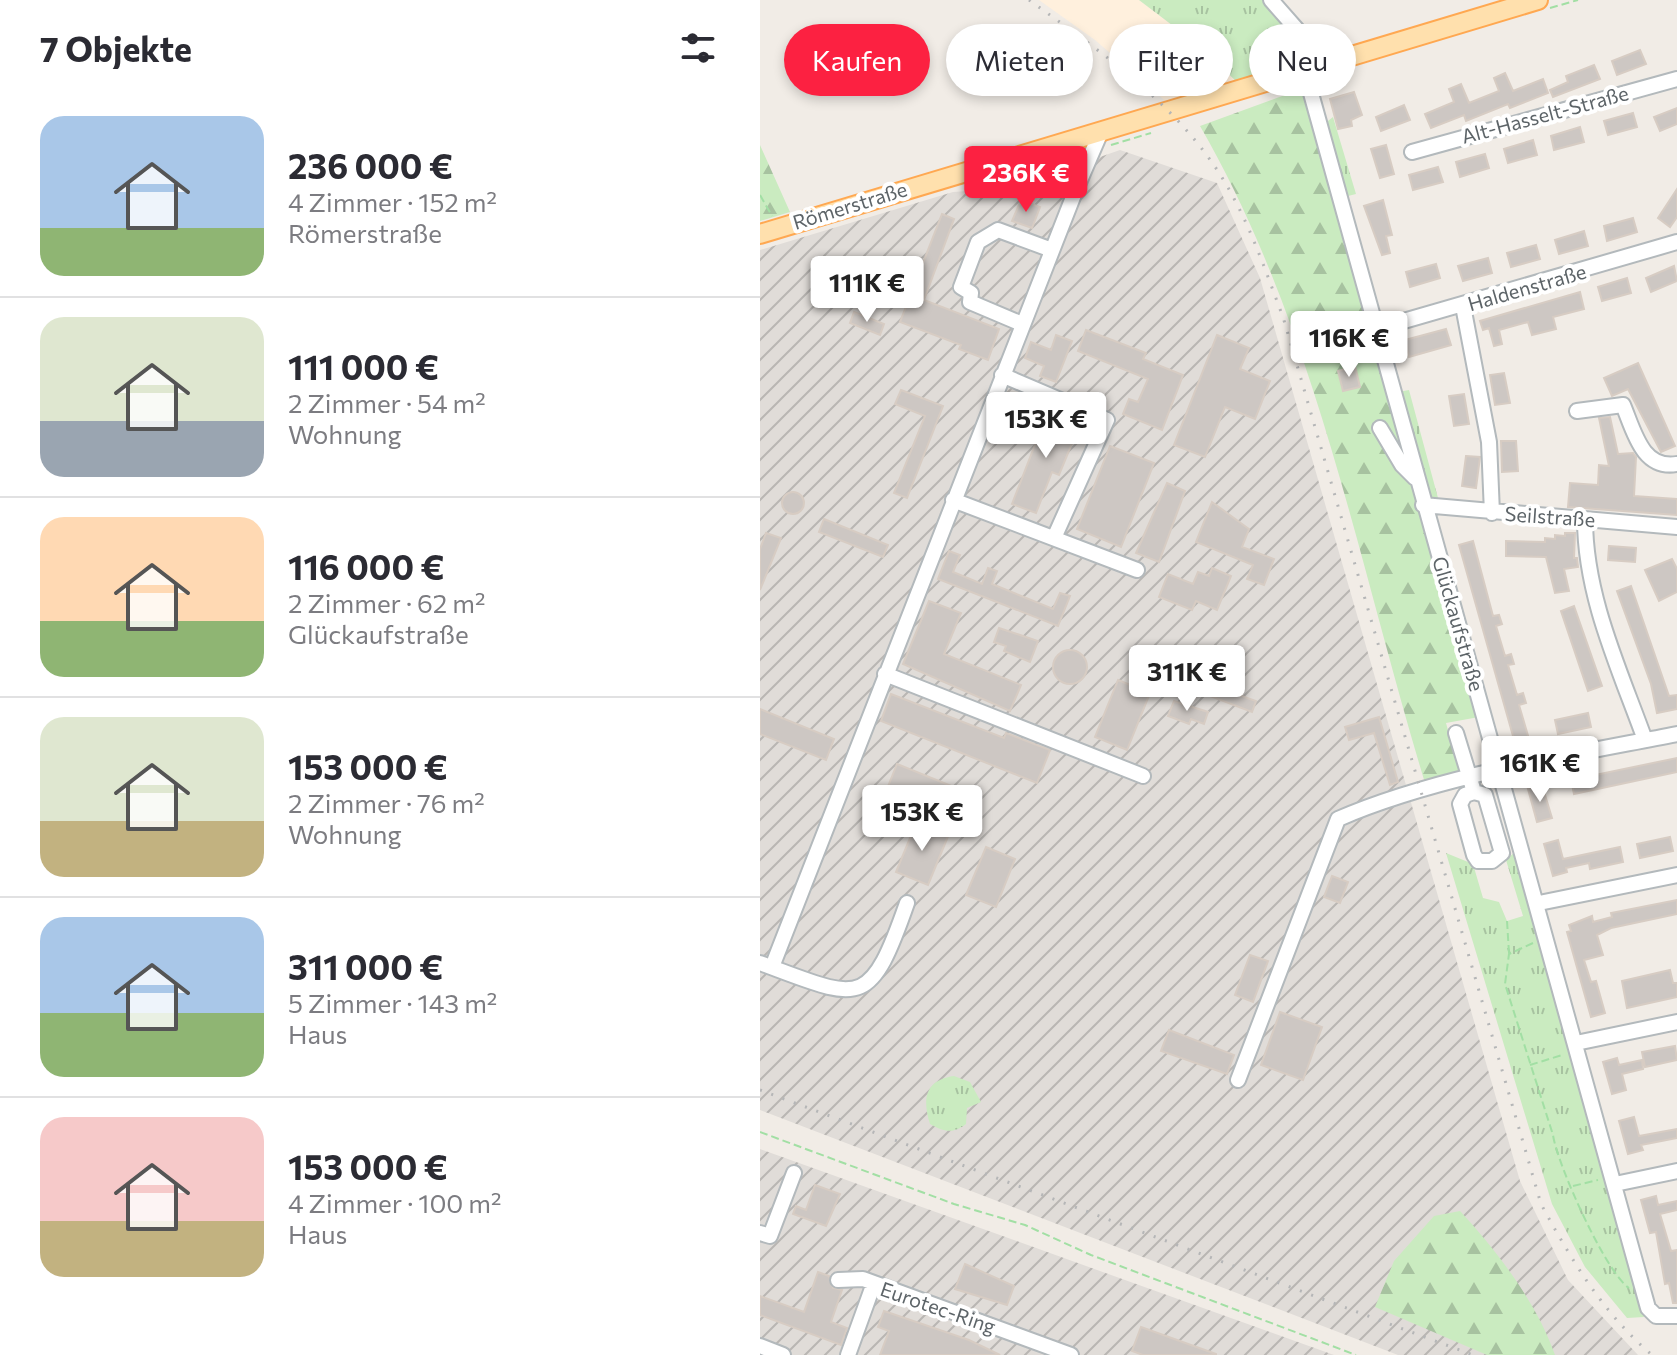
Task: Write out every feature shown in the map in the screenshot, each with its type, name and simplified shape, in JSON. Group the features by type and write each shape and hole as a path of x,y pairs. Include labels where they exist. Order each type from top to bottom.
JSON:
{"main road":[{"name":"Römerstraße","path":"1356,52 1538,0"},
{"name":"Römerstraße","path":"769,231 1100,134 1249,86"}],"street":[{"name":"Glückaufstraße","path":"1271,0 1292,24"},
{"name":"Alt-Hasselt-Straße","path":"1412,152 1677,79"},
{"name":"Glückaufstraße","path":"1320,96 1423,505 1539,903 1648,1308 1656,1316 1677,1316"},
{"path":"907,903 888,956 870,982 848,990 817,986 766,965 1100,134"},
{"path":"1059,146 1075,192"},
{"path":"1022,324 970,302 971,293 961,287 978,242 998,230 1052,250"},
{"name":"Haldenstraße","path":"1376,329 1677,242"},
{"path":"1463,306 1489,442 1492,513"},
{"path":"1002,375 1107,420 1054,538"},
{"path":"1577,411 1623,405 1647,456 1661,465 1677,464"},
{"path":"1380,428 1402,465 1416,478"},
{"path":"953,500 1137,570"},
{"name":"Seilstraße","path":"1423,505 1677,527"},
{"path":"1585,519 1587,563 1594,596 1645,740"},
{"path":"885,674 1143,776"},
{"path":"1456,733 1473,785 1485,795 1502,853 1492,861 1478,861 1474,855 1460,804 1473,785"},
{"path":"1238,1080 1338,819 1363,808 1473,785 1501,770 1677,734"},
{"path":"1539,903 1677,875"},
{"path":"1577,1047 1677,1022"},
{"path":"1614,1181 1677,1171"},
{"path":"760,1233 770,1236 794,1173"},
{"path":"838,1280 863,1279 874,1283"},
{"name":"Eurotec-Ring","path":"848,1355 874,1283 1062,1353"},
{"path":"760,1346 783,1355"}],"path":[{"path":"760,195 769,231"},
{"path":"1507,921 1509,954 1505,984 1553,1135 1556,1156 1593,1237 1623,1284 1645,1295"},
{"path":"1509,954 1548,938"},
{"path":"1529,1065 1577,1047"},
{"path":"760,1132 954,1204 990,1212 1091,1255 1356,1355"},
{"path":"1572,1186 1614,1181"}],"shaded area":[{"path":"1039,0 1139,0 1171,24 1109,24 1109,52 1093,39 1093,24 1073,24"},
{"path":"1160,96 1198,96 1170,105"},
{"path":"1120,150 1217,183 1260,278 1520,1181 1568,1280 1638,1355 1398,1355 760,1110 760,250 953,192 1011,188"},
{"path":"760,1149 1334,1355 760,1355"}],"green space":[{"path":"1139,0 1263,0 1284,24 1249,24 1249,79 1238,83 1233,78 1233,24 1171,24"},
{"path":"1282,96 1306,96 1479,717 1446,723 1460,774 1425,783 1305,364 1275,283 1240,203 1200,126"},
{"path":"1333,117 1356,194 1344,197 1324,124"},
{"path":"760,145 790,212 760,221"},
{"path":"1409,390 1438,498 1436,501 1429,496 1398,392"},
{"path":"1516,851 1644,1317 1627,1318 1585,1267 1552,1204 1446,853 1473,864 1483,898 1499,902 1507,921 1523,916 1506,860"},
{"path":"954,1076 970,1082 981,1102 967,1108 966,1124 953,1131 930,1124 926,1099 932,1086"},
{"path":"1460,1211 1515,1278 1538,1316 1555,1355 1487,1355 1375,1307 1394,1261 1434,1216"}],"building":[{"path":"1640,50 1646,64 1617,75 1612,61"},
{"path":"1594,65 1600,79 1553,97 1550,90 1568,82 1566,76"},
{"path":"1505,73 1513,91 1543,79 1548,93 1510,108 1508,104 1466,121 1464,115 1431,128 1425,114 1454,102 1449,89 1461,84 1469,103 1499,91 1494,78"},
{"path":"1355,96 1362,115 1351,120 1352,126 1338,129 1330,99"},
{"path":"1404,105 1410,120 1381,131 1376,117"},
{"path":"1677,108 1677,124 1660,131 1654,117"},
{"path":"1633,113 1637,127 1608,135 1604,121"},
{"path":"1580,127 1584,142 1554,150 1551,136"},
{"path":"1533,140 1537,155 1508,163 1504,149"},
{"path":"1386,145 1394,174 1380,178 1371,149"},
{"path":"1485,154 1489,168 1460,177 1456,162"},
{"path":"1438,167 1443,182 1413,190 1409,175"},
{"path":"1677,189 1677,217 1670,227 1658,218"},
{"path":"1021,200 1040,207 1032,228 1012,221"},
{"path":"1383,200 1392,235 1386,236 1390,253 1382,255 1364,206"},
{"path":"942,214 954,219 924,300 999,329 988,360 959,349 961,345 900,322"},
{"path":"1633,218 1637,232 1607,241 1604,226"},
{"path":"1584,231 1588,246 1559,254 1555,240"},
{"path":"1536,245 1540,259 1511,267 1507,253"},
{"path":"1488,258 1492,273 1463,281 1458,266"},
{"path":"1436,264 1440,278 1410,287 1406,272"},
{"path":"1674,266 1677,281 1651,292 1646,278"},
{"path":"1627,278 1631,293 1602,301 1598,287"},
{"path":"1580,292 1584,309 1553,317 1556,329 1532,335 1528,322 1499,330 1502,344 1494,346 1489,328 1483,330 1480,321"},
{"path":"854,312 884,324 880,335 850,323"},
{"path":"1354,322 1358,336 1320,347 1316,332"},
{"path":"1446,329 1451,345 1409,357 1405,340"},
{"path":"1086,330 1146,353 1143,359 1183,375 1162,430 1123,414 1129,399 1138,402 1148,379 1078,351"},
{"path":"1056,335 1072,341 1056,382 1040,376 1044,366 1025,358 1031,342 1051,350"},
{"path":"1217,335 1249,348 1240,369 1270,381 1255,419 1225,407 1205,457 1174,445"},
{"path":"1638,363 1675,446 1661,452 1628,389 1612,396 1604,378"},
{"path":"1355,366 1360,387 1343,391 1338,371"},
{"path":"1504,373 1510,403 1495,405 1490,375"},
{"path":"901,390 943,406 907,498 894,493 925,416 895,404"},
{"path":"1464,394 1469,424 1454,426 1449,396"},
{"path":"1048,411 1080,424 1059,475 1052,472 1036,513 1012,504"},
{"path":"1610,417 1618,454 1633,453 1636,457 1634,496 1677,499 1677,515 1568,507 1570,483 1598,485 1599,465 1609,466 1599,418"},
{"path":"1501,441 1516,441 1518,471 1502,472"},
{"path":"1110,446 1154,463 1121,547 1077,529"},
{"path":"1466,456 1480,457 1476,488 1462,486"},
{"path":"1167,483 1185,491 1159,562 1136,553"},
{"path":"793,492 801,495 804,503 801,511 793,514 785,511 782,503 785,495"},
{"path":"1212,502 1249,529 1242,547 1274,559 1264,585 1247,579 1253,565 1196,542"},
{"path":"824,519 888,545 883,557 819,532"},
{"path":"766,533 781,538 760,590 760,549"},
{"path":"1565,533 1575,533 1574,558 1577,558 1578,567 1564,569 1569,591 1555,593 1546,557 1506,556 1506,541 1545,542 1545,538 1555,539 1555,535 1565,536"},
{"path":"1473,541 1493,616 1499,615 1502,624 1496,626 1505,656 1511,654 1514,664 1508,665 1517,695 1523,693 1526,703 1519,705 1529,739 1515,743 1459,545"},
{"path":"1609,546 1636,548 1635,562 1608,560"},
{"path":"949,551 960,555 953,572 982,584 988,568 997,571 992,584 1053,609 1060,593 1070,596 1058,626 938,579"},
{"path":"1672,559 1677,569 1677,592 1659,601 1645,570"},
{"path":"1212,568 1231,576 1217,610 1196,601 1192,610 1159,597 1168,574 1193,584 1198,572 1209,576"},
{"path":"1631,586 1669,696 1677,695 1677,709 1657,713 1651,684 1617,591"},
{"path":"929,601 961,613 944,654 1021,685 1010,711 903,664"},
{"path":"1574,606 1602,686 1588,691 1561,611"},
{"path":"999,628 1038,641 1030,662 1004,651 1006,646 994,642"},
{"path":"1070,650 1082,655 1087,667 1082,679 1070,684 1058,679 1053,667 1058,655"},
{"path":"1233,671 1243,675 1236,694 1256,701 1252,712 1210,696 1215,686 1226,690"},
{"path":"1118,680 1150,693 1127,750 1095,737"},
{"path":"891,694 1004,738 1006,733 1050,750 1037,783 881,721"},
{"path":"1174,701 1208,712 1204,724 1191,719 1189,724 1168,716"},
{"path":"760,709 834,739 826,760 760,734"},
{"path":"1588,713 1591,727 1558,734 1555,720"},
{"path":"1379,717 1398,782 1390,785 1374,733 1349,740 1345,727"},
{"path":"1677,758 1677,772 1574,794 1571,780"},
{"path":"897,764 954,787 946,807 904,791 892,820 877,814"},
{"path":"1542,785 1552,818 1537,822 1528,789"},
{"path":"917,821 949,834 928,885 896,872"},
{"path":"1670,837 1673,851 1640,858 1637,844"},
{"path":"1558,840 1563,859 1620,847 1623,862 1590,869 1589,863 1566,868 1567,872 1553,876 1544,844"},
{"path":"986,847 1015,859 996,907 966,895"},
{"path":"1332,876 1348,882 1340,903 1324,897"},
{"path":"1677,900 1677,914 1611,928 1597,935 1603,955 1584,960 1591,982 1596,981 1605,1013 1591,1017 1567,932 1571,931 1569,925 1592,916 1593,922 1612,917 1611,913"},
{"path":"1250,955 1268,961 1253,1002 1235,995"},
{"path":"1670,970 1673,983 1677,983 1677,997 1627,1008 1622,981"},
{"path":"1280,1012 1322,1027 1303,1080 1261,1065"},
{"path":"1169,1030 1234,1055 1227,1074 1161,1051"},
{"path":"1675,1046 1677,1060 1645,1067 1642,1052"},
{"path":"1617,1058 1619,1065 1642,1060 1643,1069 1622,1074 1626,1090 1612,1094 1603,1062"},
{"path":"1634,1117 1639,1136 1677,1129 1677,1138 1641,1145 1643,1150 1628,1154 1619,1121"},
{"path":"815,1185 840,1194 826,1226 793,1214 796,1206 806,1210"},
{"path":"1656,1196 1658,1205 1677,1201 1677,1210 1660,1214 1671,1251 1677,1250 1677,1303 1673,1303 1669,1283 1665,1284 1656,1232 1650,1233 1641,1200"},
{"path":"965,1264 1014,1286 1007,1305 955,1289"},
{"path":"818,1272 829,1276 833,1288 842,1290 831,1322 847,1328 841,1345 760,1315 760,1296 804,1312"},
{"path":"884,1311 969,1340 1000,1355 880,1355 889,1331 878,1327"},
{"path":"1141,1327 1216,1355 1143,1355 1132,1351"}],"railway":[{"path":"1029,0 1114,63 1167,110 1212,163 1246,223 1283,317 1541,1204 1590,1285 1618,1322 1652,1355"},
{"path":"760,1090 1473,1355"}]}
